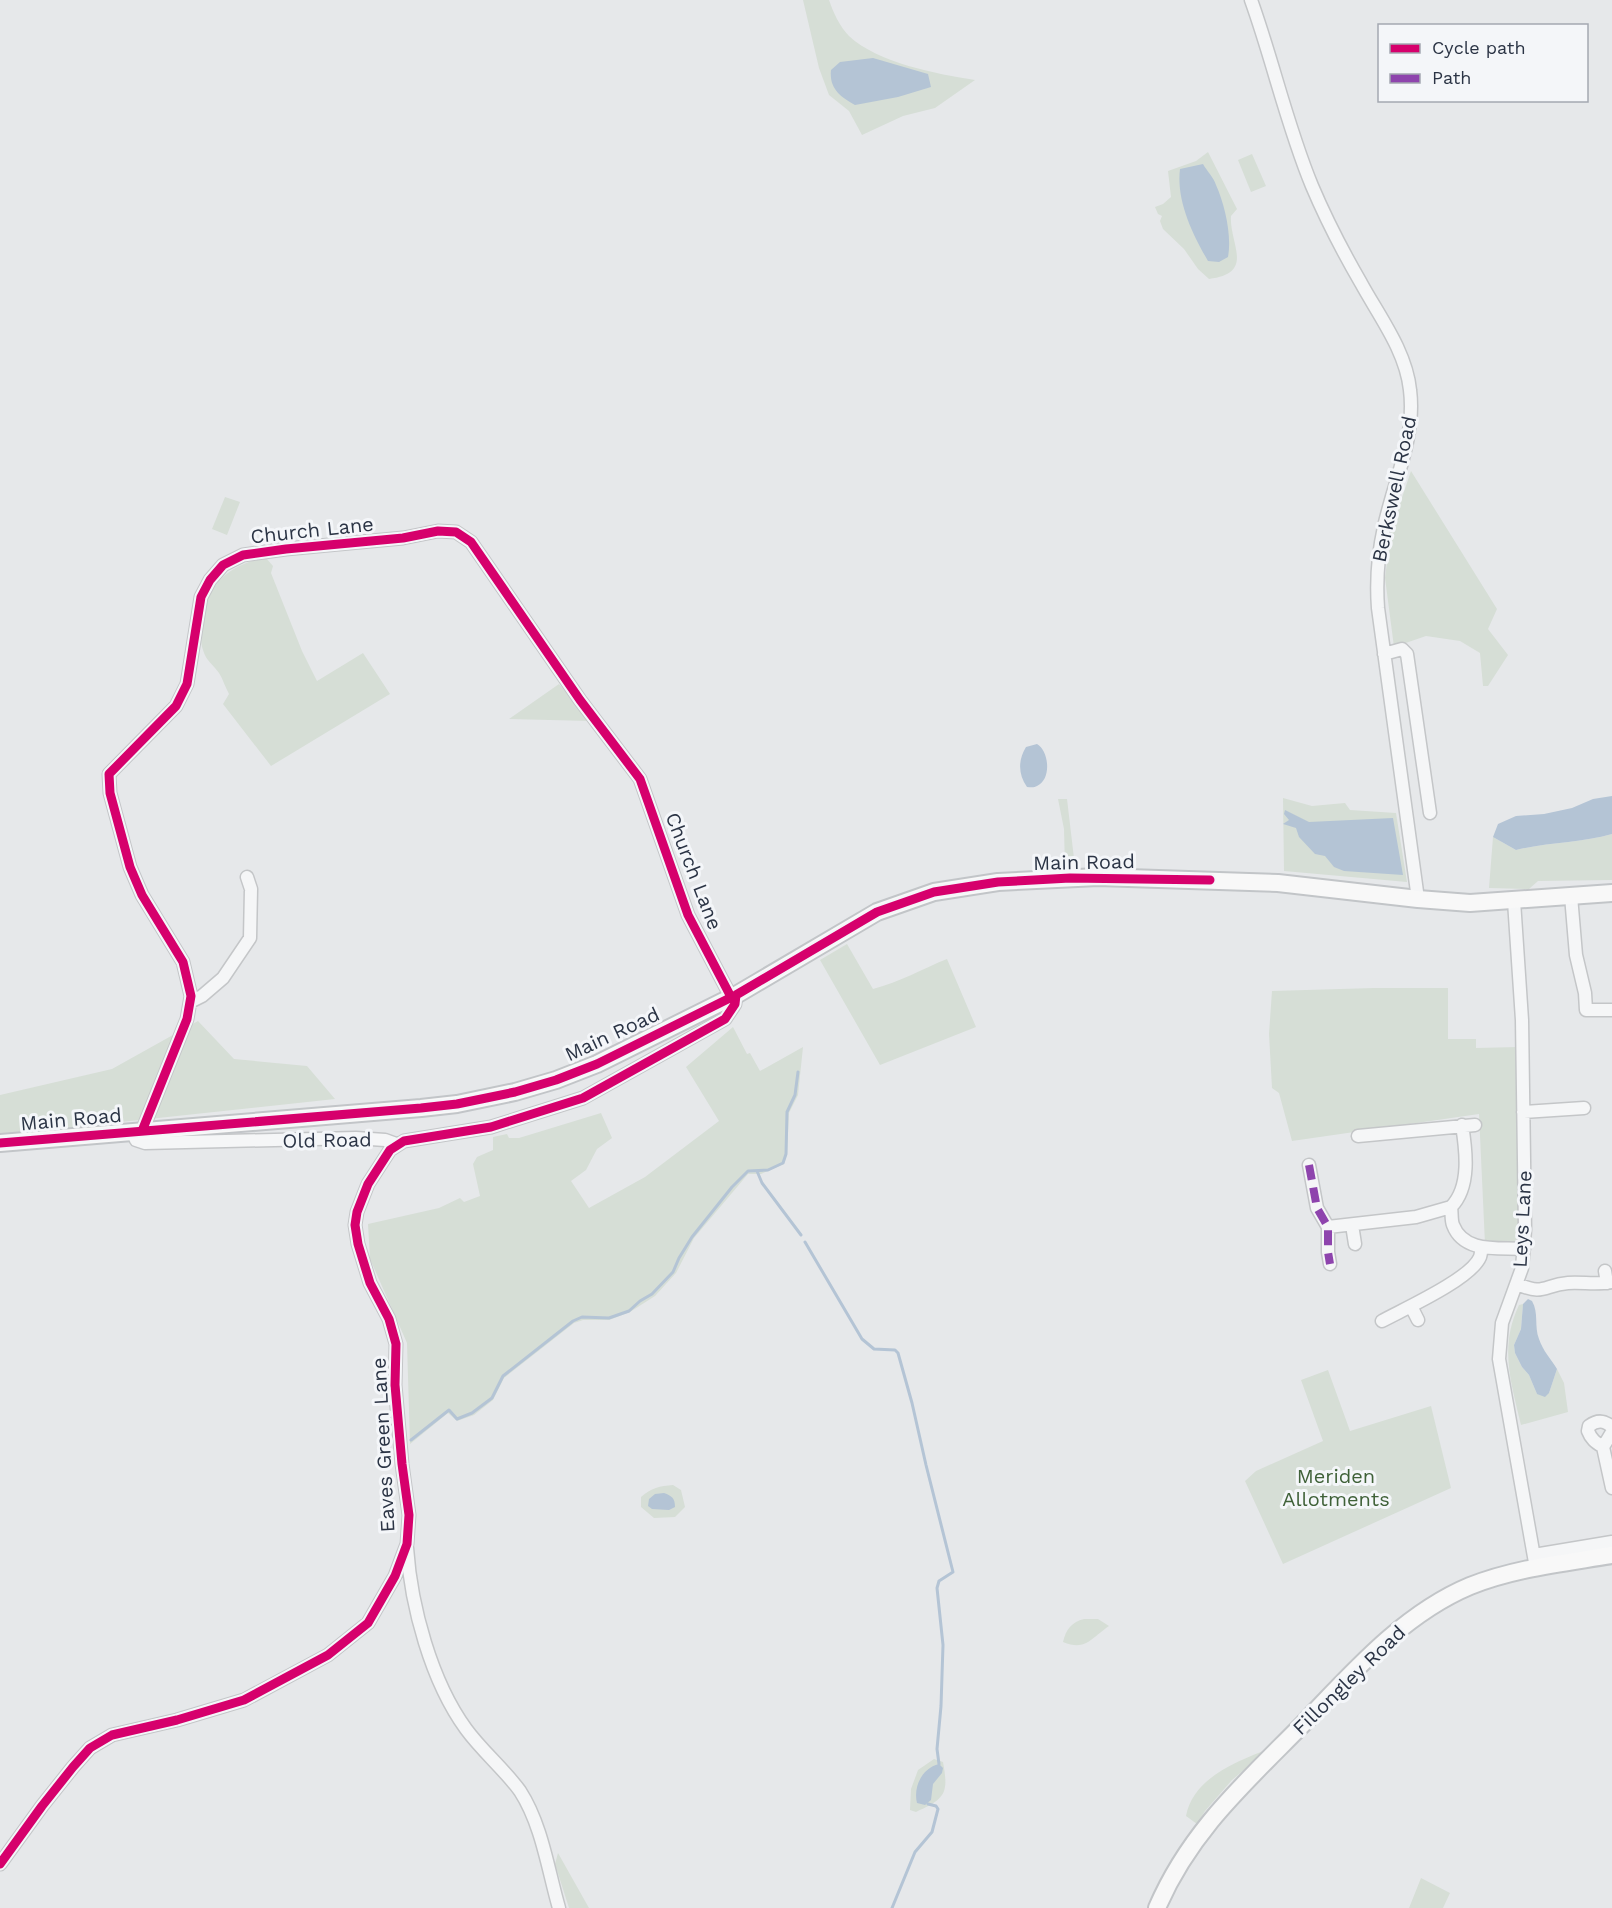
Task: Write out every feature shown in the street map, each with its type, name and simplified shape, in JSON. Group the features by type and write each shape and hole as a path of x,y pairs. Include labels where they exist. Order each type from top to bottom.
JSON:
{"main road":[{"name":"Main Road","path":"0,1143 421,1108 457,1104 515,1092 556,1080 597,1064 734,996 877,912 934,892 968,886 1070,878 1241,881 1323,887 1470,903 1612,892"},
{"name":"Fillongley Road","path":"1157,1908 1177,1866 1214,1816 1370,1656 1417,1616 1443,1600 1535,1562 1612,1555"}],"street":[{"name":"Berkswell Road","path":"1251,0 1312,187 1396,347 1406,369 1410,388 1410,433 1384,527 1377,571 1378,608 1418,899"},
{"name":"Church Lane","path":"137,1131 187,1019 192,996 183,962 142,895 130,867 110,793 109,774 176,706 187,684 193,658 201,597 223,566 243,555 403,538 445,531 456,532 471,542 580,700 640,779 688,915 734,996"},
{"path":"1384,654 1402,649 1407,654 1430,813"},
{"path":"190,1002 202,996 223,978 250,938 251,889 247,877"},
{"path":"1571,896 1576,955 1585,993 1586,1010 1612,1010"},
{"name":"Leys Lane","path":"1514,901 1522,1020 1524,1249 1522,1268 1502,1323 1499,1359 1535,1562"},
{"name":"Old Road","path":"137,1131 136,1140 144,1143 356,1138 385,1140 396,1144 419,1138 491,1127 583,1098 725,1019 735,1004 734,996"},
{"path":"1523,1112 1584,1108"},
{"path":"1328,1227 1416,1216 1451,1207 1459,1198 1463,1185 1469,1125 1358,1136"},
{"name":"Eaves Green Lane","path":"0,1864 42,1806 90,1748 112,1735 177,1720 244,1700 328,1655 368,1623 395,1576 406,1544 409,1515 395,1385 396,1344 389,1319 370,1283 358,1244 355,1225 357,1212 368,1184 396,1144"},
{"path":"1309,1165 1317,1208 1328,1227 1330,1264"},
{"path":"1451,1207 1452,1225 1469,1244 1482,1248 1524,1249"},
{"path":"1352,1225 1355,1244"},
{"path":"1382,1321 1464,1274 1480,1257 1482,1248"},
{"path":"1517,1284 1538,1291 1567,1283 1608,1279"},
{"path":"1411,1306 1418,1320"},
{"path":"1604,1447 1590,1437 1589,1426 1600,1421 1612,1427"},
{"path":"1612,1432 1604,1447 1612,1488"},
{"name":"Fillongley Road","path":"1535,1562 1612,1542"},
{"path":"406,1544 409,1582 423,1637 446,1695 465,1729 520,1792 538,1829 559,1908"},
{"path":"395,1576 409,1582"}],"green space":[{"path":"803,0 829,0 837,19 849,36 876,53 926,71 975,80 935,108 903,116 862,135 849,111 829,95 819,68"},
{"path":"1208,152 1237,209 1231,216 1237,256 1236,264 1232,271 1223,276 1209,279 1198,269 1184,249 1163,229 1160,221 1162,216 1158,214 1155,207 1171,197 1168,171 1196,161"},
{"path":"1252,154 1266,186 1251,192 1238,160"},
{"path":"1411,471 1497,609 1488,629 1508,655 1488,686 1483,686 1480,653 1460,641 1426,636 1394,647 1385,578 1391,530"},
{"path":"225,497 240,502 227,535 212,529"},
{"path":"266,558 273,566 271,573 302,651 317,681 363,653 390,694 271,766 223,704 229,694 219,673 204,654 201,636 202,622 209,597 222,578 241,565"},
{"path":"559,684 590,721 509,719"},
{"path":"1283,798 1312,806 1345,803 1350,810 1396,813 1407,882 1284,871"},
{"path":"1058,799 1067,799 1075,867 1065,868 1064,829"},
{"path":"1612,834 1612,880 1538,881 1529,889 1489,888 1493,837 1516,850"},
{"path":"847,944 873,989 947,959 976,1027 880,1065 820,960"},
{"path":"1448,988 1448,1039 1476,1039 1476,1048 1518,1047 1520,1232 1519,1237 1513,1243 1485,1244 1479,1114 1292,1141 1279,1093 1272,1088 1269,1034 1272,991"},
{"path":"198,1021 234,1059 307,1066 335,1099 0,1135 0,1095 112,1069"},
{"path":"733,1027 747,1054 750,1053 760,1071 803,1047 798,1095 789,1113 787,1154 784,1164 761,1174 748,1174 694,1238 676,1273 655,1296 630,1312 609,1320 583,1320 574,1323 504,1378 493,1400 474,1415 457,1421 448,1413 410,1444 407,1343 370,1259 368,1224 439,1208 460,1198 464,1202 480,1196 473,1164 477,1157 493,1150 493,1137 507,1134 509,1138 519,1138 601,1113 612,1138 597,1149 586,1170 571,1181 589,1208 645,1177 719,1121 686,1067"},
{"path":"1523,1304 1521,1329 1514,1345 1515,1353 1529,1375 1537,1394 1549,1393 1557,1369 1564,1383 1568,1412 1521,1425 1511,1379 1508,1350 1513,1320 1519,1305"},
{"name":"Meriden Allotments","path":"1328,1370 1350,1431 1431,1406 1451,1488 1283,1564 1245,1481 1256,1471 1323,1441 1301,1380"},
{"path":"673,1485 681,1490 685,1507 675,1517 654,1518 641,1507 641,1497 648,1491"},
{"path":"1084,1619 1098,1619 1109,1626 1083,1644 1063,1642 1070,1627"},
{"path":"1269,1749 1232,1780 1205,1811 1197,1824 1186,1816 1197,1791 1207,1781 1231,1765"},
{"path":"934,1759 943,1762 945,1788 943,1794 933,1803 916,1812 910,1810 911,1789 918,1770"},
{"path":"558,1853 589,1908 569,1908 555,1864"},
{"path":"1421,1878 1450,1893 1443,1908 1409,1908"}],"water":[{"path":"873,58 928,74 931,87 898,97 855,105 845,99 834,87 831,70 840,62"},
{"path":"1203,164 1215,182 1227,221 1228,257 1219,262 1208,261 1191,229 1183,205 1179,181 1180,169"},
{"path":"1037,744 1044,753 1047,771 1042,782 1035,787 1027,787 1020,767 1022,757 1026,747"},
{"path":"1612,796 1612,834 1516,850 1493,837 1498,824 1516,816 1544,814 1572,808 1593,799"},
{"path":"1285,810 1309,822 1393,818 1403,875 1344,871 1334,867 1325,856 1315,854 1299,837 1296,828 1283,824 1289,820 1284,814"},
{"path":"1528,1299 1534,1306 1541,1343 1557,1369 1549,1393 1545,1397 1537,1394 1529,1375 1515,1353 1514,1345 1521,1329 1523,1304"},
{"path":"664,1493 672,1498 675,1507 669,1510 652,1509 648,1506 649,1499 655,1494"},
{"path":"939,1764 943,1768 942,1773 933,1784 931,1800 925,1805 917,1803 916,1791 920,1779 933,1766"}],"waterway":[{"path":"411,1440 449,1410 457,1419 472,1413 492,1398 503,1376 573,1321 582,1317 609,1318 629,1311 652,1294 673,1272 692,1237 732,1187 748,1171 768,1170 783,1163 786,1154 787,1112 795,1095 798,1072"},
{"path":"757,1171 762,1183 801,1235"},
{"path":"805,1242 862,1339 874,1349 895,1350 898,1353 912,1403 953,1572 939,1581 937,1588 943,1645 937,1749 939,1764"},
{"path":"892,1908 915,1852 932,1832 938,1809 928,1804"}],"marked path":[{"path":"1309,1165 1317,1208 1328,1227 1330,1264"}],"cycle path":[{"path":"142,1131 187,1019 191,996 183,962 142,895 130,867 110,793 109,774 176,706 187,684 201,597 210,580 223,565 243,555 403,538 438,531 456,532 471,542 580,700 640,779 688,915 731,997"},
{"path":"0,1143 421,1108 457,1104 515,1092 556,1080 597,1064 736,995 877,912 934,892 998,882 1070,878 1210,880"},
{"path":"0,1864 42,1806 90,1748 112,1735 177,1720 244,1700 328,1655 368,1623 395,1576 407,1544 409,1515 395,1385 396,1344 389,1319 370,1283 358,1244 355,1225 357,1212 368,1184 390,1150 404,1141 491,1127 583,1098 725,1019 735,1004 736,995"}]}
